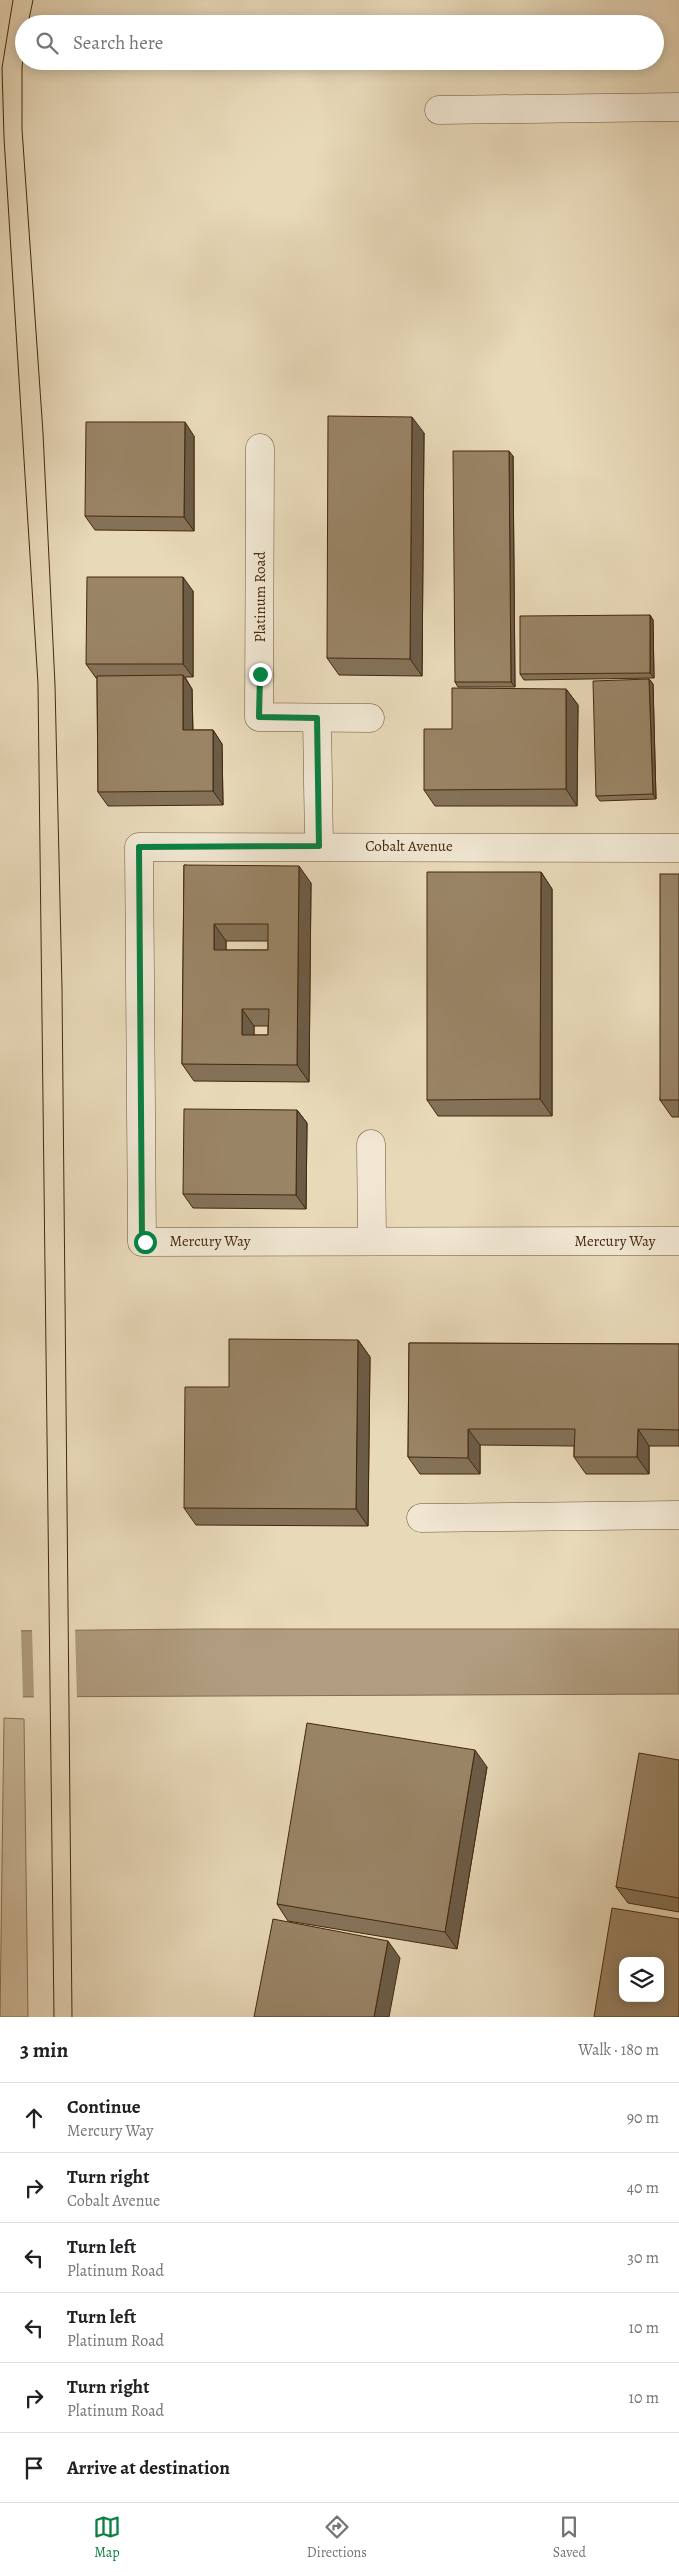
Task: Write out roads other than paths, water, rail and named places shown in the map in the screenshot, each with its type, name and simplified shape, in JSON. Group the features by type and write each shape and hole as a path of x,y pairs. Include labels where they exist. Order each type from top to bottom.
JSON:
{"street":[{"path":"439,110 679,107"},
{"name":"Platinum Road","path":"260,448 259,717 370,718"},
{"path":"317,718 319,846"},
{"name":"Cobalt Avenue","path":"139,847 679,848"},
{"name":"Mercury Way","path":"139,847 142,1242 679,1241"},
{"path":"371,1144 372,1241"},
{"path":"421,1518 679,1515"}],"tram line":[{"path":"13,0 2,68 4,138 38,684 54,2017"},
{"path":"30,15 33,0"},
{"path":"22,70 22,129 43,433 55,685 62,989 72,2017"}]}
